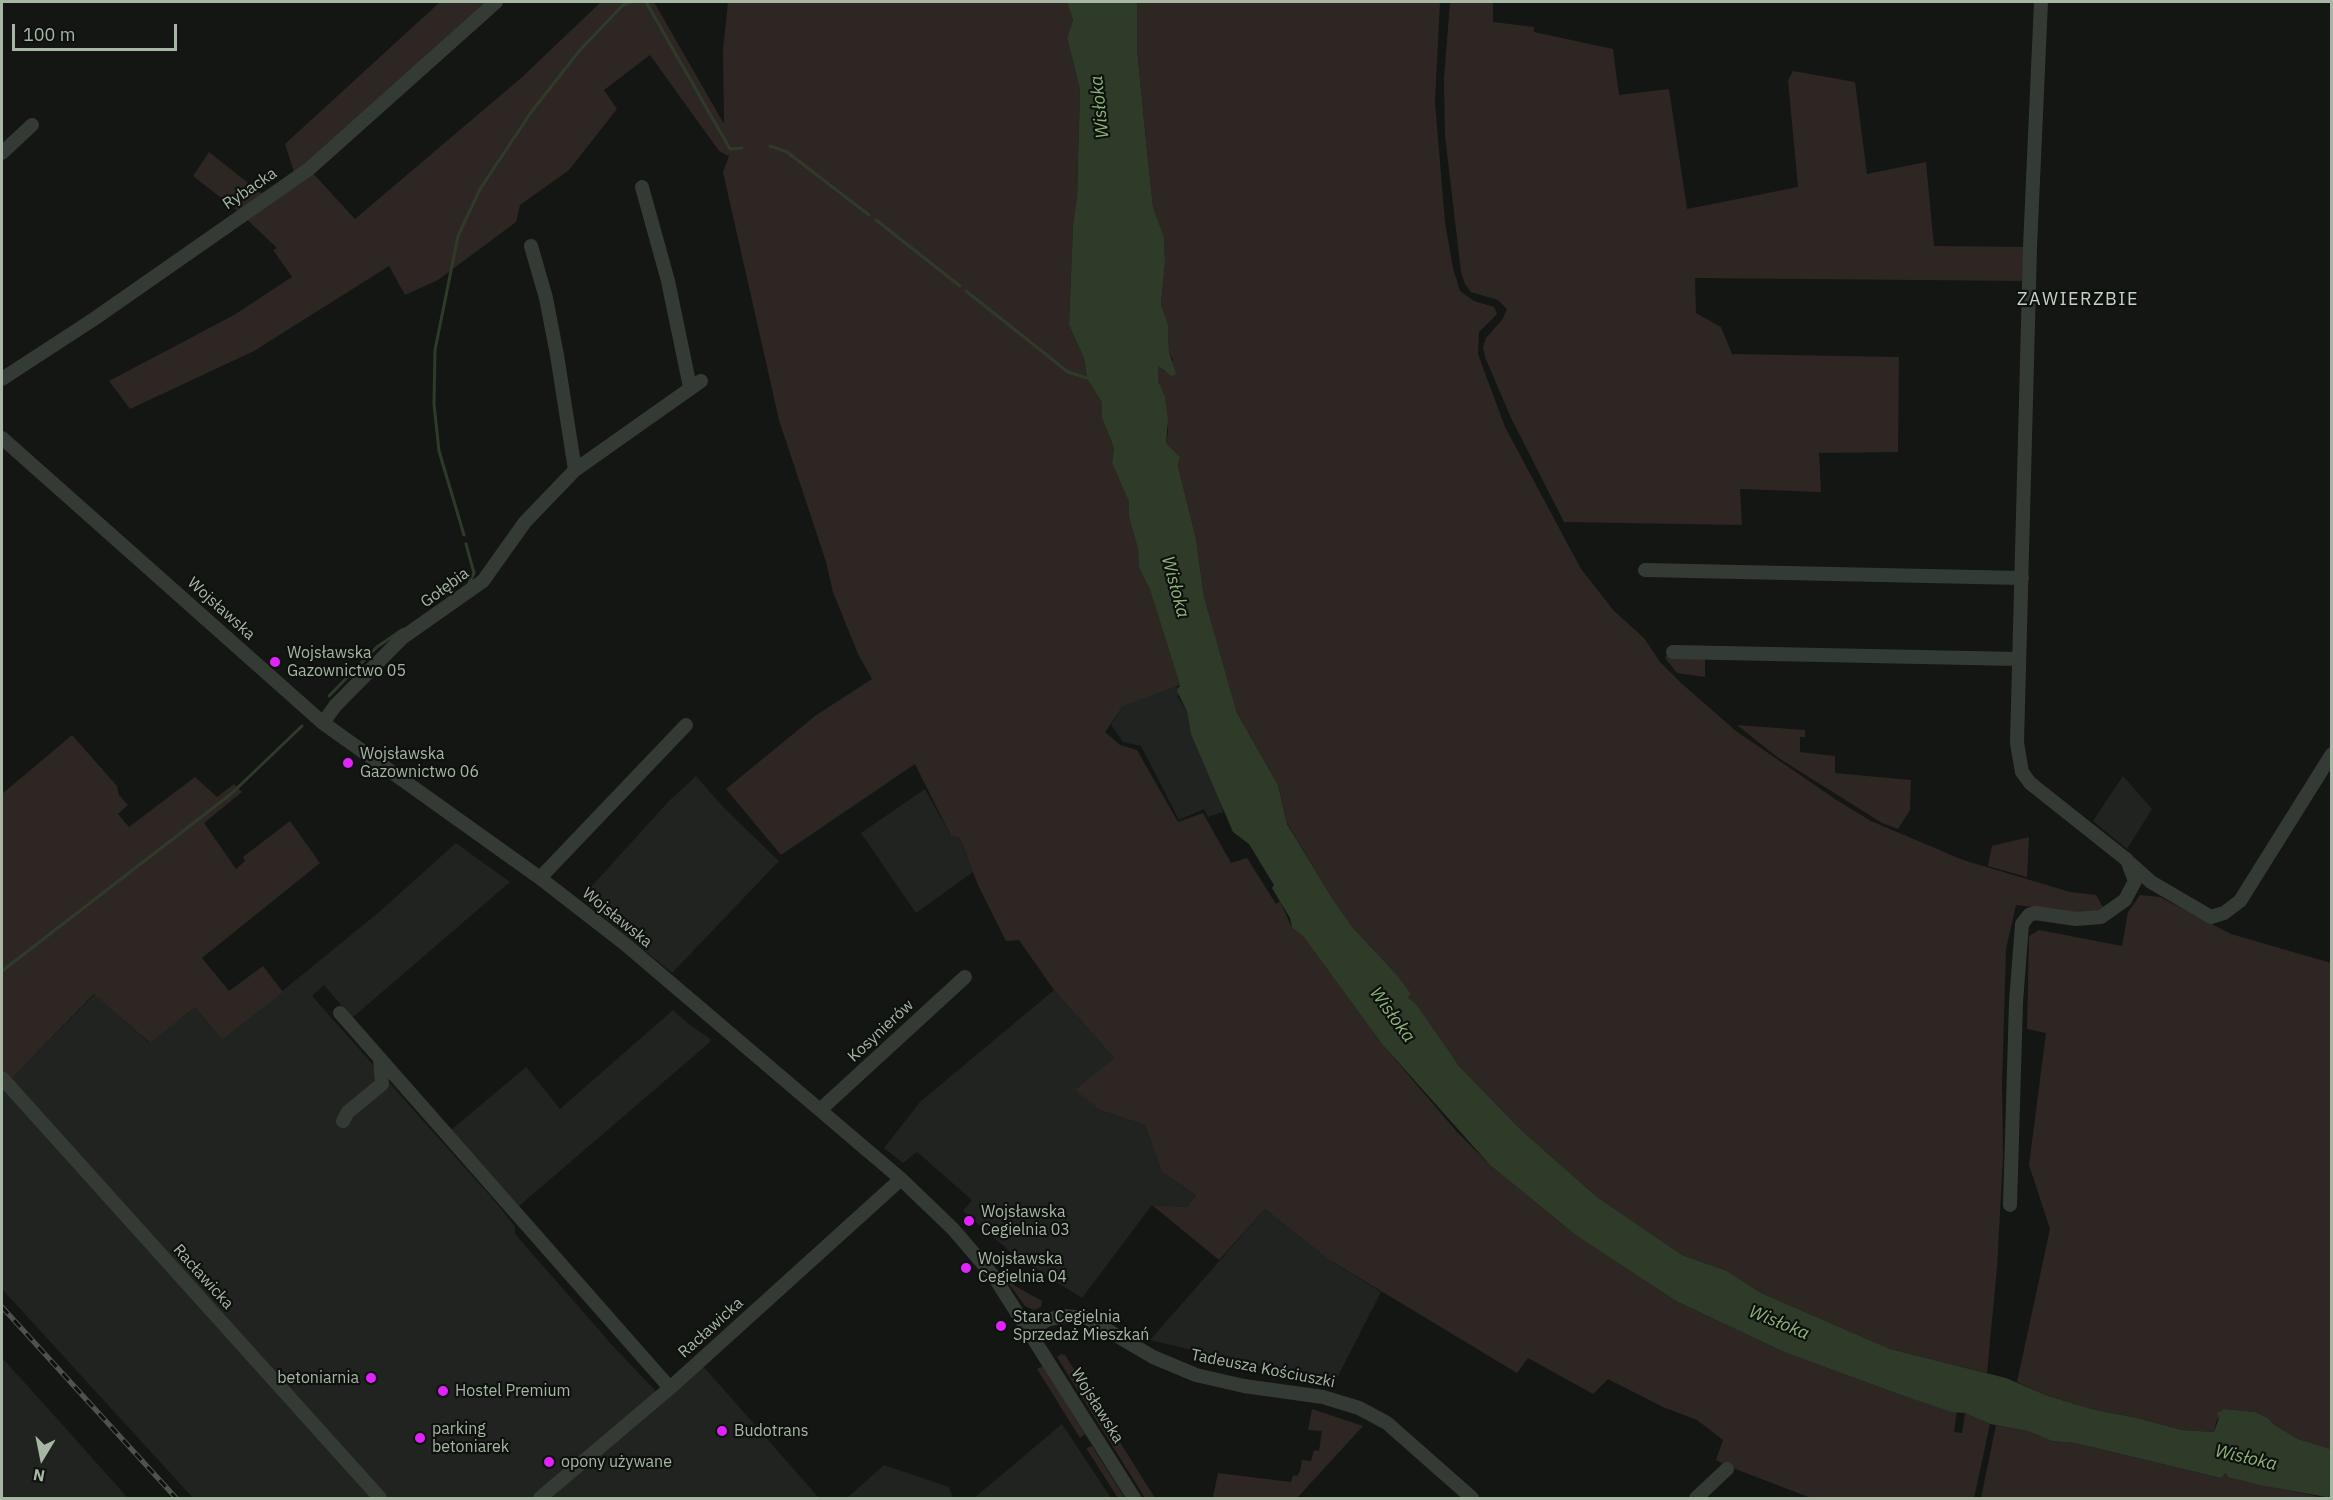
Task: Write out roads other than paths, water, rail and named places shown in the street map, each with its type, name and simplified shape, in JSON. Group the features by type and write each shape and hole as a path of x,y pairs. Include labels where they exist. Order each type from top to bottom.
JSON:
{"street":[{"name":"Rybacka","path":"2,379 94,319 309,169 496,2"},
{"path":"2041,2 2030,247 2016,743 2022,772 2044,795 2127,860 2151,882 2211,917 2240,901 2290,824 2331,754"},
{"path":"2,153 32,125"},
{"name":"Gołębia","path":"323,723 335,706 402,638 483,581 525,522 575,470 695,384 642,187"},
{"path":"531,246 555,346 575,470"},
{"name":"Wojsławska","path":"2,438 323,723 540,878 625,944 900,1179 973,1251 1030,1330 1134,1498"},
{"path":"1645,570 2022,578"},
{"path":"1673,652 2019,659"},
{"path":"540,878 686,725"},
{"path":"2010,1204 2016,1002 2022,924 2029,915 2035,914 2076,919 2101,917 2125,900 2135,881 2134,871 2127,860"},
{"path":"2135,881 2151,882"},
{"name":"Kosynierów","path":"820,1110 965,977"},
{"path":"340,1013 669,1388"},
{"path":"343,1121 348,1112 382,1084 380,1059"},
{"name":"Racławicka","path":"2,1078 380,1498"},
{"name":"Racławicka","path":"540,1498 669,1388 900,1179"},
{"name":"Tadeusza Kościuszki","path":"1030,1330 1047,1320 1063,1316 1087,1318 1153,1357 1196,1375 1244,1386 1314,1395 1359,1408 1387,1423 1472,1498"},
{"path":"1696,1498 1727,1469"}],"water":[{"name":"Wisłoka","path":"1067,2 1137,2 1137,49 1153,207 1164,237 1165,263 1161,304 1168,325 1169,352 1176,374 1172,376 1158,366 1158,381 1165,396 1168,420 1166,443 1180,457 1178,466 1196,539 1204,597 1237,713 1278,785 1287,824 1332,898 1353,928 1396,974 1410,993 1408,998 1415,1003 1459,1066 1520,1129 1597,1197 1682,1255 1727,1271 1761,1293 1890,1349 2006,1378 2048,1396 2095,1410 2182,1430 2214,1432 2219,1418 2217,1413 2225,1409 2255,1412 2268,1418 2273,1424 2298,1439 2331,1449 2331,1498 2260,1485 2228,1477 2226,1473 2221,1478 2075,1443 2052,1441 2028,1431 1990,1424 1965,1413 1952,1412 1784,1352 1676,1301 1577,1236 1490,1165 1382,1044 1303,936 1292,928 1290,918 1272,888 1274,885 1249,844 1233,832 1191,734 1187,711 1177,691 1180,685 1150,590 1139,568 1138,549 1129,517 1129,502 1112,463 1114,448 1102,418 1102,403 1087,378 1084,358 1069,325 1073,225 1077,197 1080,89 1067,38 1073,20"}],"waterway":[{"path":"464,535 439,451 434,404 435,350 458,236 480,189 532,111 580,50 623,5 630,2"},
{"path":"646,2 730,149 742,148"},
{"path":"770,146 787,152 869,215"},
{"path":"876,220 960,286"},
{"path":"966,291 1068,372 1087,378"},
{"path":"466,544 474,573 468,585"},
{"path":"329,696 377,647 403,629"},
{"path":"2,971 231,794 302,726"}],"railway":[{"path":"2,1307 176,1498"}],"place":[{"name":"Wojsławska Gazownictwo 05","path":"275,662"},
{"name":"Wojsławska Gazownictwo 06","path":"348,763"},
{"name":"Wojsławska Cegielnia 03","path":"969,1221"},
{"name":"Wojsławska Cegielnia 04","path":"966,1268"},
{"name":"Stara Cegielnia Sprzedaż Mieszkań","path":"1001,1326"},
{"name":"betoniarnia","path":"371,1378"},
{"name":"Hostel Premium","path":"443,1391"},
{"name":"Budotrans","path":"722,1431"},
{"name":"parking betoniarek","path":"420,1438"},
{"name":"opony używane","path":"549,1462"}],"district":[{"name":"ZAWIERZBIE","path":"2078,300"}]}
